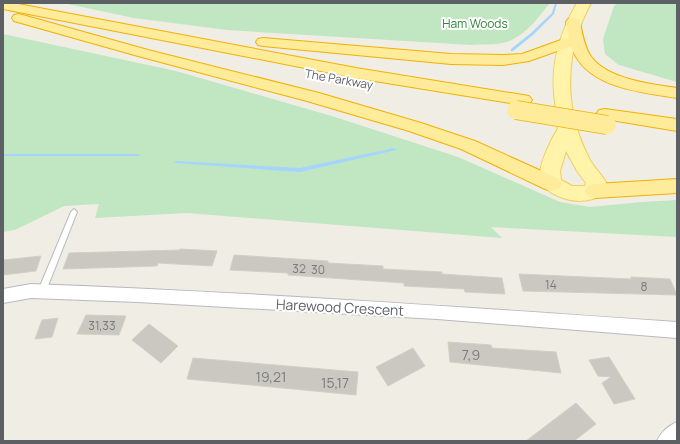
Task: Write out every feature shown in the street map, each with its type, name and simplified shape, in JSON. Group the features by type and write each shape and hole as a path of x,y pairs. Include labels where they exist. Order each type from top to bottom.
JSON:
{"highway":[{"name":"The Parkway","path":"3,5 356,72 520,105"},
{"name":"The Parkway","path":"3,14 336,79 520,105 606,119 677,136"},
{"path":"19,18 143,53 313,97 415,127 468,145 552,184"},
{"path":"573,22 581,54 587,63 600,72 618,80 677,93"},
{"path":"106,25 245,41 451,59 503,60 524,58 566,43"},
{"name":"The Parkway","path":"606,119 677,125"},
{"path":"595,191 677,186"}],"main road":[{"path":"567,127 550,166 549,174 552,184 571,194 586,194 595,191 596,182 579,160 567,127 562,98 563,59 566,43 573,22 584,3"}],"street":[{"name":"Harewood Crescent","path":"3,296 31,291 42,291 429,312 677,330"},
{"path":"667,441 677,432"}],"lane":[{"path":"42,291 60,250 74,212"}],"green space":[{"name":"Ham Woods","path":"63,3 550,3 530,27 511,41 495,44 471,45 227,30 134,18"},
{"path":"617,3 677,3 677,82 619,65 605,54 603,39 614,6"},
{"path":"3,34 176,71 335,117 458,157 560,202 590,207 677,200 677,237 491,227 502,238 187,213 95,218 99,204 64,206 15,230 3,232"}],"building":[{"path":"180,249 217,251 212,266 158,263 157,266 63,269 69,253"},
{"path":"234,255 328,261 328,263 383,266 383,269 442,272 442,274 502,278 505,294 465,292 464,289 404,286 404,283 288,275 288,273 230,270"},
{"path":"41,256 36,271 3,275 3,260"},
{"path":"519,274 631,279 631,277 670,279 677,295 523,291"},
{"path":"86,315 126,316 119,335 77,334"},
{"path":"58,318 52,337 35,339 42,320"},
{"path":"149,324 178,346 161,363 132,340"},
{"path":"448,342 491,345 492,348 556,352 561,373 450,362"},
{"path":"413,348 425,366 388,386 376,367"},
{"path":"609,357 635,399 614,404 602,383 611,377 598,376 589,360"},
{"path":"193,358 358,372 356,395 187,379"},
{"path":"576,403 596,424 574,441 526,441"}],"waterway":[{"path":"512,50 532,34 553,13 556,3"},
{"path":"176,162 300,170 394,149"},
{"path":"3,155 138,155"}]}
